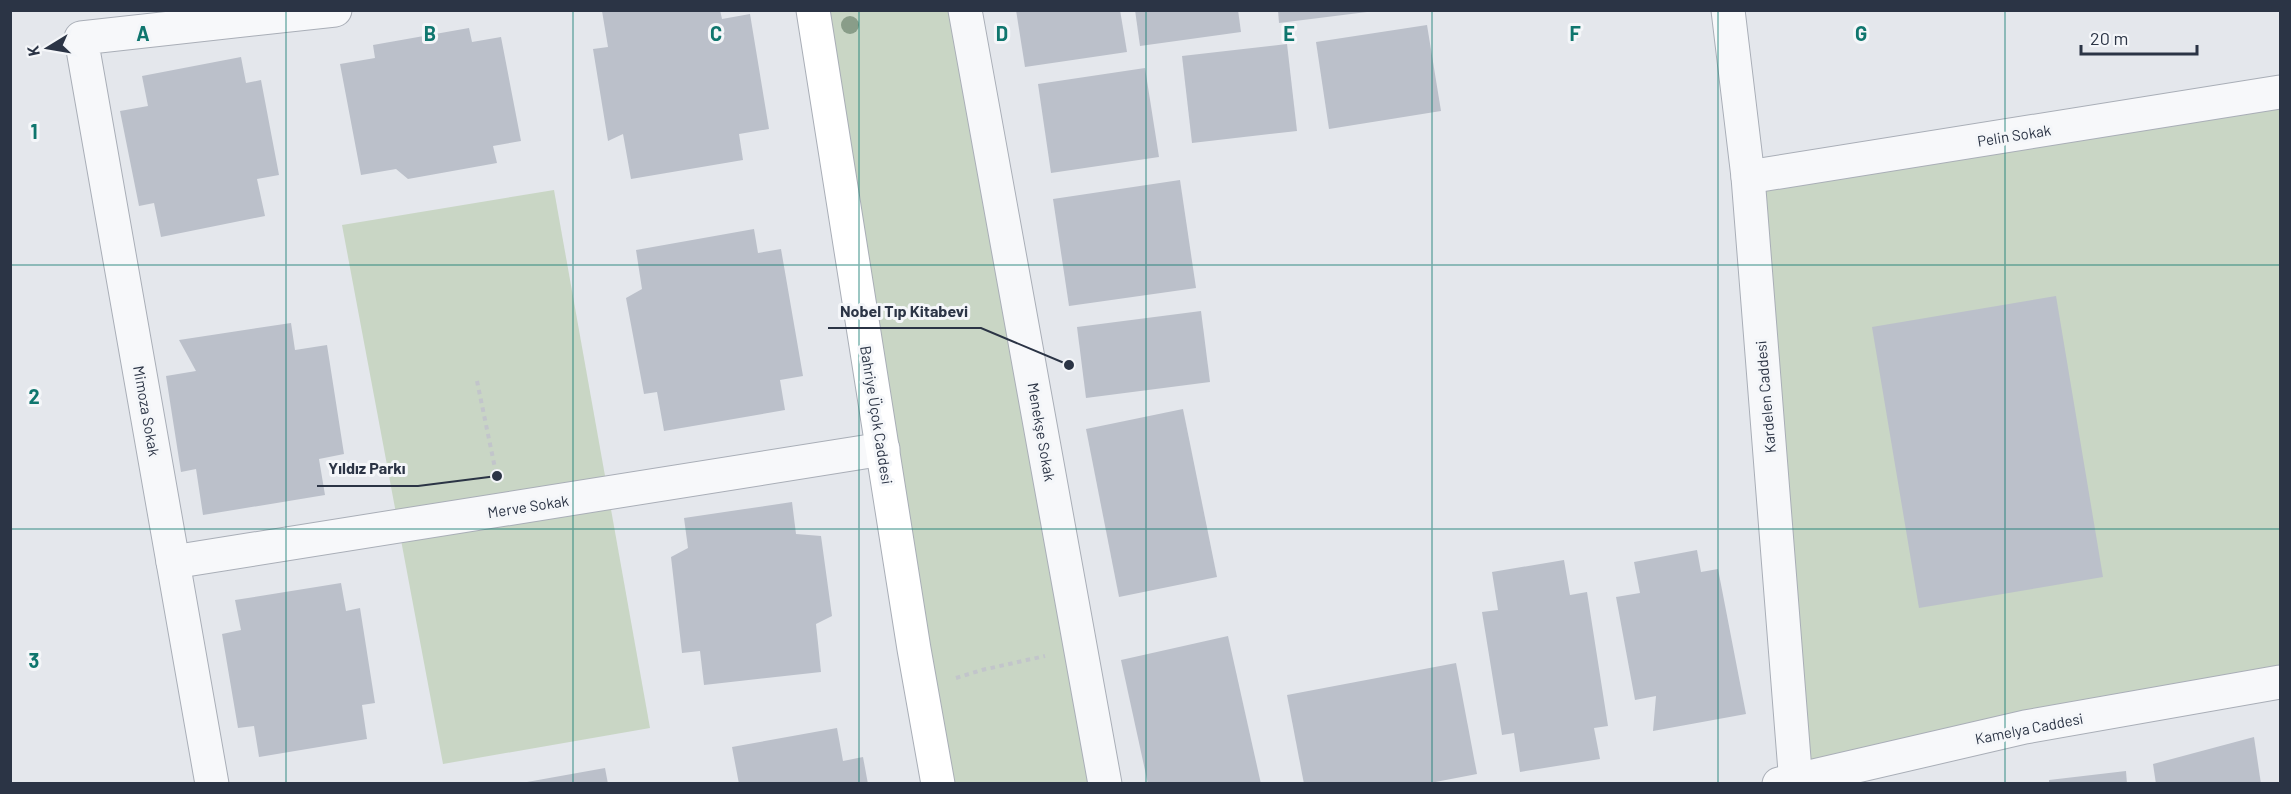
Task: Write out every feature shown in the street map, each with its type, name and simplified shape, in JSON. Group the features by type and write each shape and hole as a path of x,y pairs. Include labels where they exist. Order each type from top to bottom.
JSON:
{"main road":[{"name":"Bahriye Üçok Caddesi","path":"813,10 921,690 938,783"}],"street":[{"path":"263,14 334,10"},
{"name":"Menekşe Sokak","path":"965,10 1105,783"},
{"name":"Kardelen Caddesi","path":"1728,10 1748,177 1791,782"},
{"name":"Mimoza Sokak","path":"212,783 81,38 263,14"},
{"name":"Pelin Sokak","path":"1748,177 2280,92"},
{"name":"Merve Sokak","path":"173,562 883,449"},
{"name":"Kamelya Caddesi","path":"1791,782 2025,727 2280,682"}],"path":[{"path":"477,381 503,509"},
{"path":"921,690 982,670 1081,649"}],"green space":[{"path":"813,11 965,11 1105,783 938,783"},
{"path":"2280,92 2280,685 1796,780 1748,177"},
{"path":"554,190 650,728 443,764 342,225"}],"building":[{"path":"720,10 722,19 750,14 769,129 739,134 743,160 631,179 623,134 608,141 593,49 608,47 602,11"},
{"path":"1016,10 1120,10 1127,52 1025,67"},
{"path":"1135,10 1238,10 1241,32 1140,46"},
{"path":"1278,10 1367,10 1367,12 1279,23"},
{"path":"1427,25 1441,111 1329,129 1316,42"},
{"path":"469,28 472,42 501,37 521,141 493,146 497,163 408,179 396,169 361,175 340,64 375,58 373,45"},
{"path":"1287,44 1297,131 1192,143 1182,56"},
{"path":"241,57 246,83 261,80 279,175 257,179 265,216 161,237 154,203 139,206 120,111 148,106 142,76"},
{"path":"1145,68 1159,157 1051,173 1038,84"},
{"path":"1180,180 1196,288 1069,306 1053,199"},
{"path":"754,229 758,253 781,249 803,376 780,380 785,410 664,431 657,392 644,394 626,298 642,289 636,250"},
{"path":"2056,296 2103,577 1919,608 1872,327"},
{"path":"1201,311 1210,382 1086,398 1077,327"},
{"path":"291,323 295,350 327,345 344,454 319,459 325,495 203,515 196,469 181,472 166,376 196,371 179,340"},
{"path":"1183,409 1217,577 1119,597 1086,429"},
{"path":"792,502 796,534 821,536 832,616 816,624 821,672 704,685 700,651 682,653 671,557 688,548 684,518"},
{"path":"1697,550 1701,572 1718,569 1746,714 1653,731 1656,696 1635,700 1616,597 1640,593 1634,562"},
{"path":"1564,560 1570,595 1587,592 1608,726 1594,728 1600,759 1520,772 1514,733 1502,735 1482,612 1498,610 1492,572"},
{"path":"341,583 346,611 360,608 375,703 362,705 367,739 259,757 254,726 238,728 222,634 241,630 235,600"},
{"path":"1228,636 1261,784 1148,784 1121,660"},
{"path":"1456,663 1477,774 1425,784 1304,784 1287,695"},
{"path":"837,728 843,761 863,757 868,784 739,784 732,747"},
{"path":"2254,737 2261,784 2156,784 2153,764"},
{"path":"605,768 608,784 527,784 527,782"},
{"path":"2126,771 2127,784 2049,784 2049,780"}],"place":[{"name":"Nobel Tıp Kitabevi","path":"1069,365"},
{"name":"Yıldız Parkı","path":"497,476"}]}
